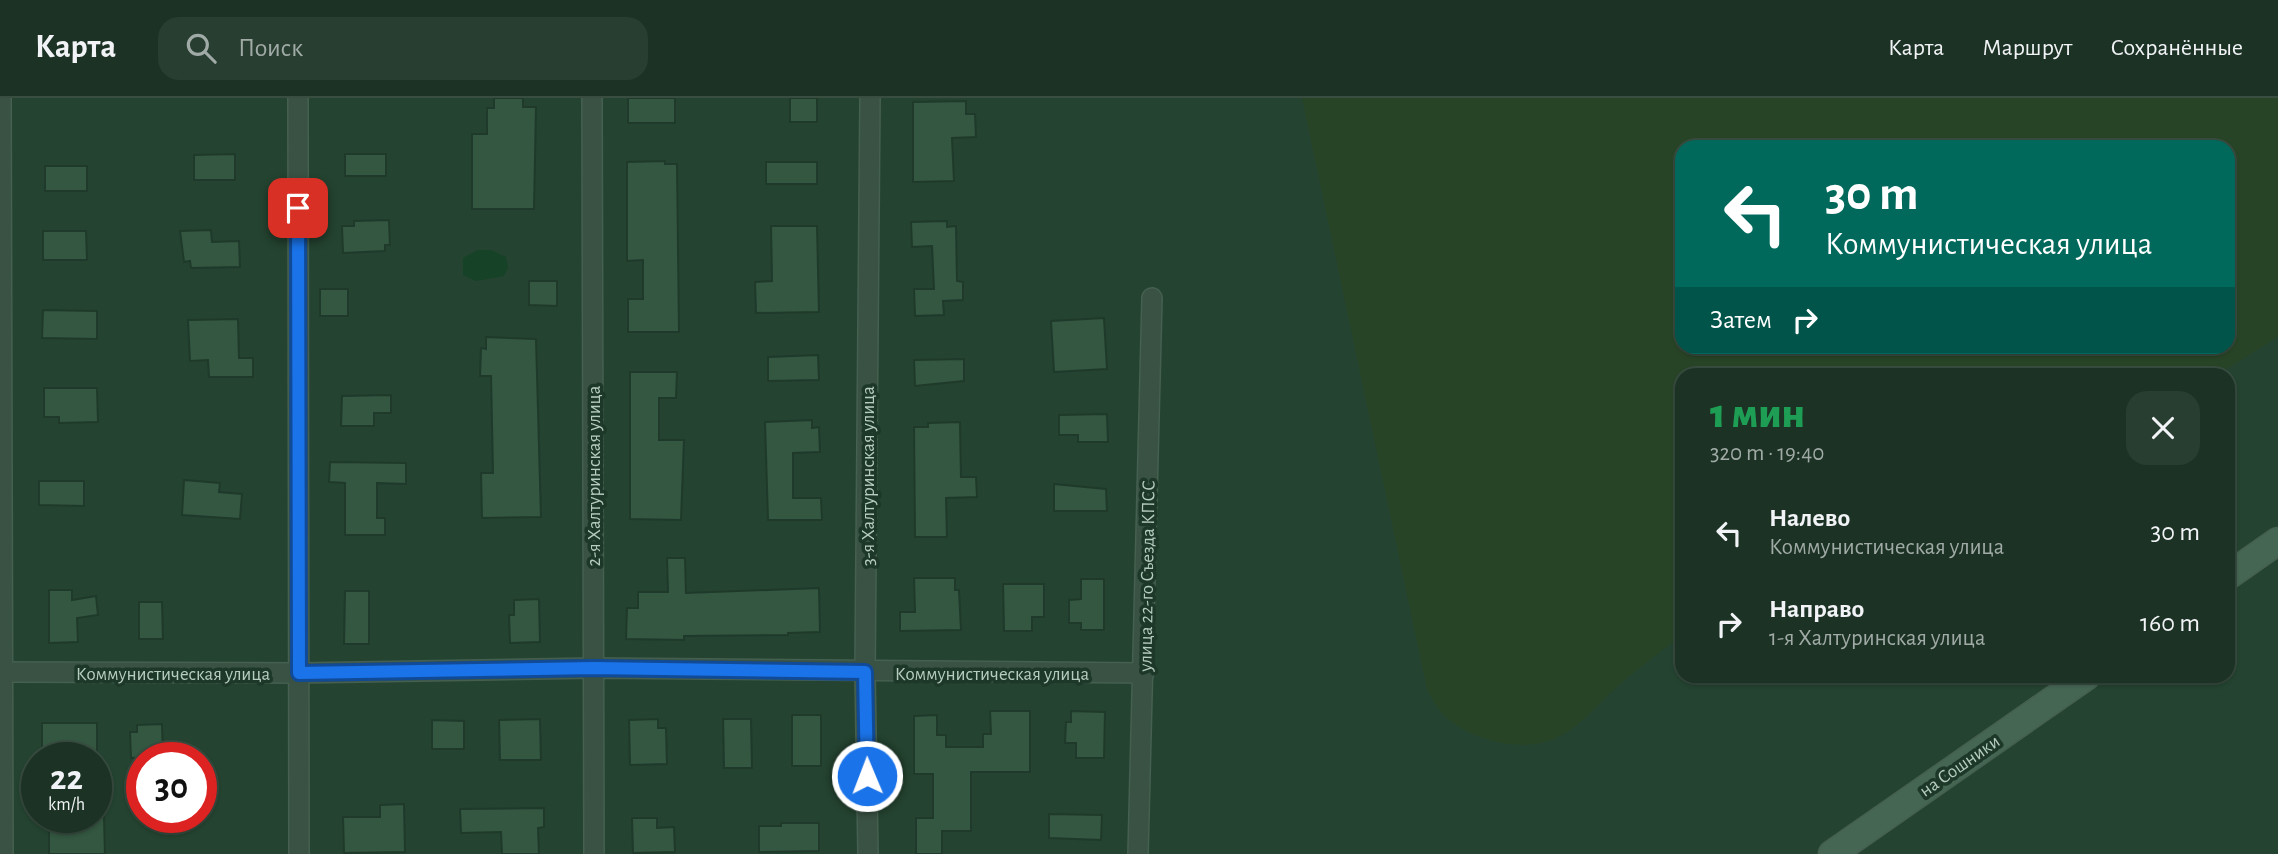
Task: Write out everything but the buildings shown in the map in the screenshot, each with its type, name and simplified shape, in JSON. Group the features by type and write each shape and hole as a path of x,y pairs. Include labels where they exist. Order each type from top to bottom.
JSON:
{"street":[{"path":"1,98 4,418 1,672 3,854"},
{"path":"298,98 299,854"},
{"name":"2-я Халтуринская улица","path":"592,98 594,854"},
{"name":"3-я Халтуринская улица","path":"868,854 865,672 870,98"},
{"name":"улица 22-го Съезда КПСС","path":"1138,854 1152,298"},
{"path":"2235,571 2278,541"},
{"name":"Коммунистическая улица","path":"1,672 299,673 594,668 1144,673"},
{"name":"на Сошники","path":"1832,854 2077,683"}],"shaded area":[{"path":"1302,98 2278,98 2278,337 2228,368 1675,368 1675,640 1626,679 1574,727 1542,743 1511,744 1479,737 1452,722 1435,704 1427,689"},
{"path":"478,250 491,250 506,257 508,268 504,276 476,281 463,275 463,258"}],"route":[{"path":"298,208 299,673 594,668 865,672 867,776"}]}
